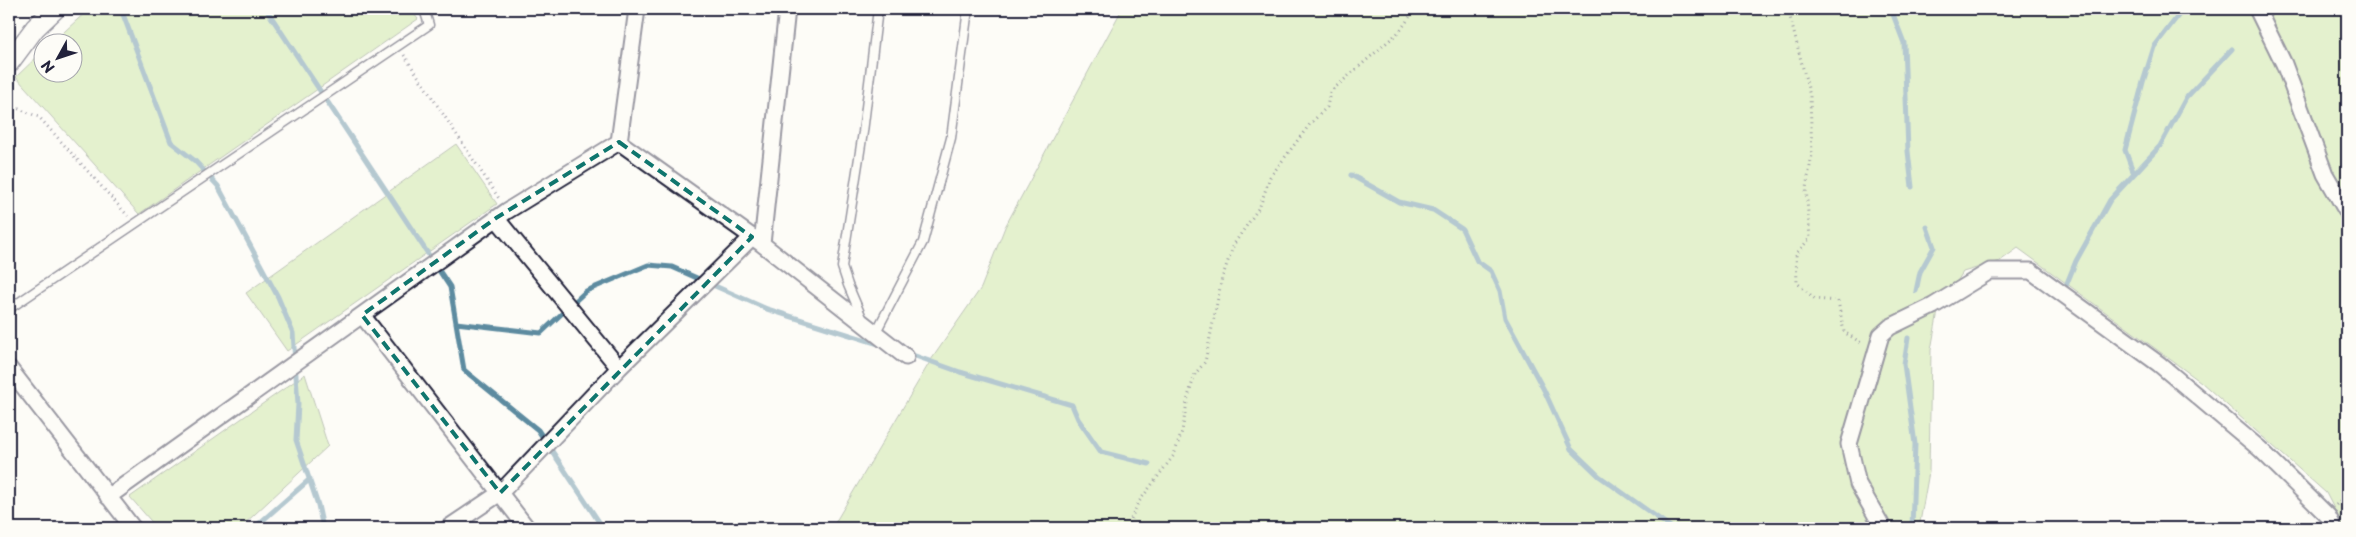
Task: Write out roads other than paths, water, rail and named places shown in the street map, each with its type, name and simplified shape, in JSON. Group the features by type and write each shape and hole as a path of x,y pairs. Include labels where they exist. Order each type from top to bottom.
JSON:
{"street":[{"path":"9,63 34,28 54,9"},
{"path":"619,142 637,9"},
{"path":"448,528 500,492 619,368 757,241 787,9"},
{"path":"2257,9 2284,64 2325,174 2347,212"},
{"path":"108,497 502,215 619,142"},
{"path":"619,142 757,241 870,327 906,357"},
{"path":"502,215 619,368"},
{"path":"1883,528 1858,484 1849,444 1881,335 1890,327 1933,306 1990,271 2031,271 2159,364 2253,442 2328,516 2334,528"},
{"path":"362,315 527,528"},
{"path":"9,368 133,528"}],"lane":[{"path":"9,309 398,47 428,25 424,9"},
{"path":"870,327 848,285 842,266 863,132 878,9"},
{"path":"870,327 923,242 951,138 968,9"}],"waterway":[{"path":"121,9 171,142 195,161 218,186 278,297 293,333 298,404 296,440 318,505 323,528"},
{"path":"266,9 450,287 464,370 538,430 603,528"},
{"path":"1891,9 1904,43 1908,151 1912,187"},
{"path":"2134,174 2125,150 2143,82 2154,47 2181,12"},
{"path":"2063,293 2076,261 2110,200 2160,146 2186,98 2232,49"},
{"path":"1351,175 1399,202 1433,210 1462,229 1477,261 1491,271 1500,291 1505,318 1544,390 1571,449 1599,476 1672,528"},
{"path":"1916,291 1920,272 1934,247 1927,227"},
{"path":"456,323 541,333 586,291 648,265 672,267 767,309 882,345"},
{"path":"1908,338 1904,364 1915,444 1912,528"},
{"path":"907,353 960,372 1072,405 1078,419 1101,452 1149,464"},
{"path":"254,528 310,479"}]}
